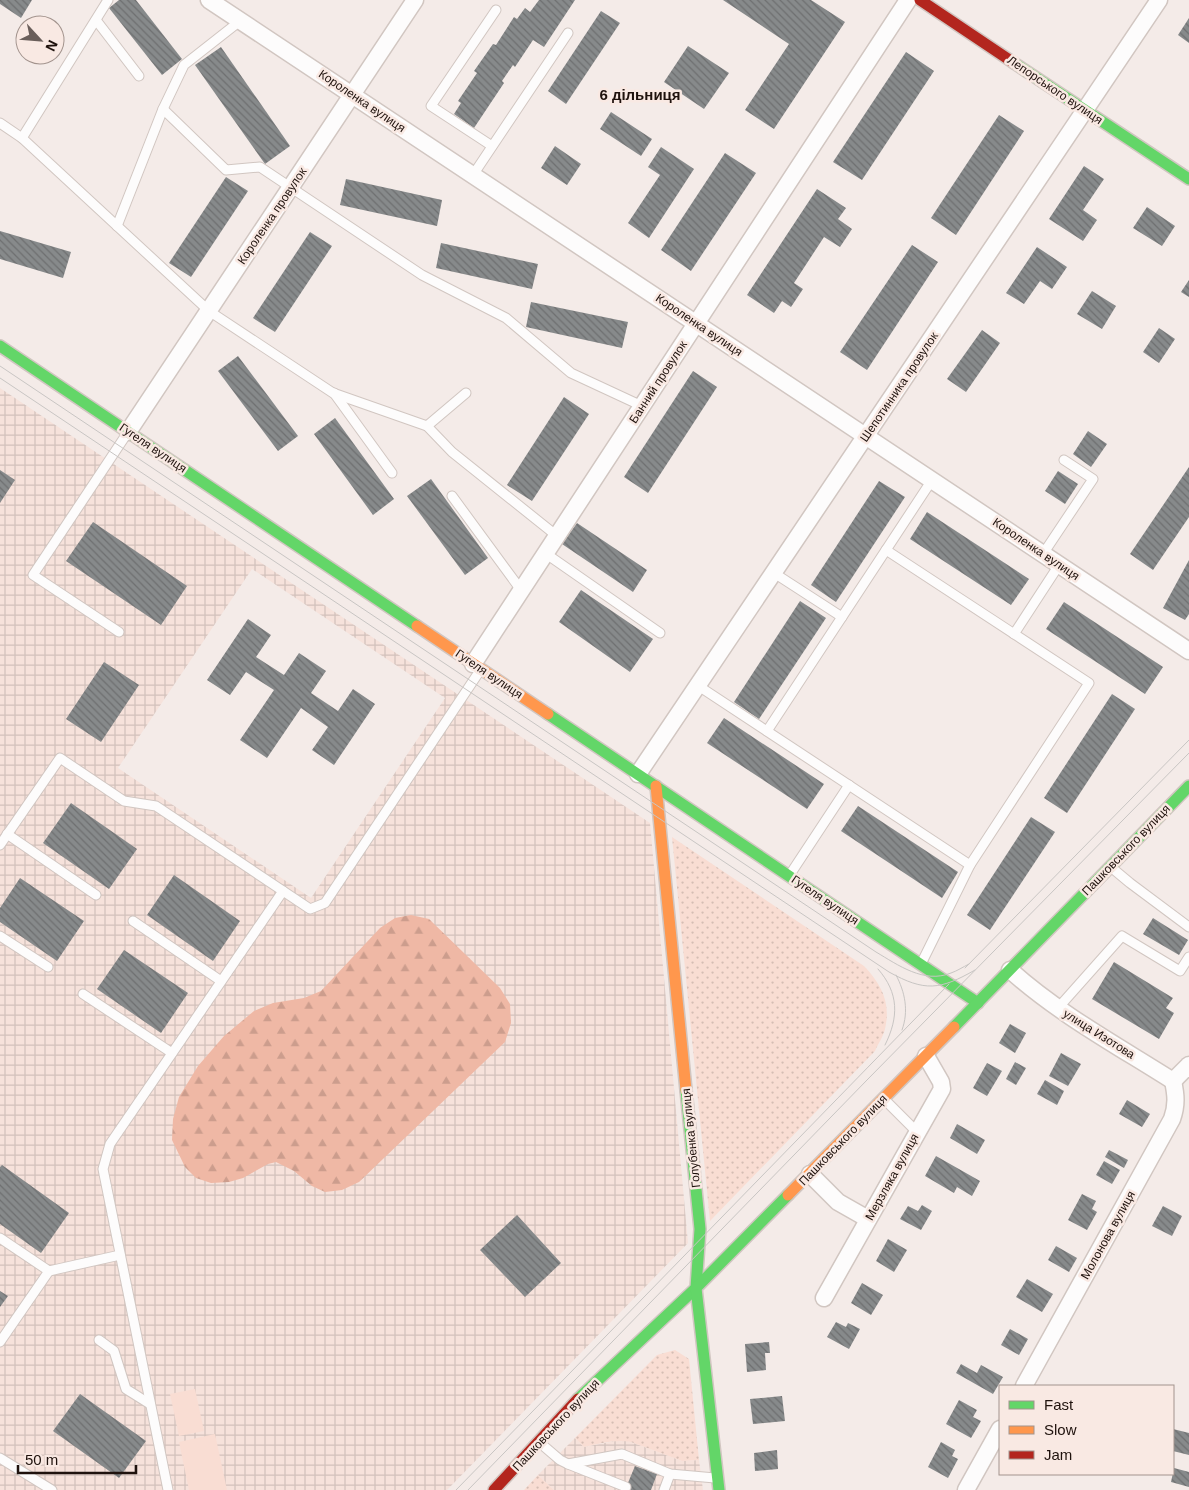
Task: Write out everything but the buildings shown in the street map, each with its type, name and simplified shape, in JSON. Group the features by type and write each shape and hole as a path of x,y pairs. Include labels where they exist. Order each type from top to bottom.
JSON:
{"main road":[{"name":"Лепорського вулиця","path":"920,0 1189,179"},
{"name":"Гугеля вулиця","path":"0,346 978,1003"},
{"name":"Голубенка вулиця","path":"656,786 700,1229 696,1288 718,1484"},
{"name":"Пашковського вулиця","path":"494,1490 577,1400 696,1288 810,1174 1189,786"}],"street":[{"name":"Короленка вулиця","path":"209,0 1189,651"},
{"name":"Короленка провулок","path":"128,432 415,0"},
{"name":"Банний провулок","path":"477,666 521,590 908,0"},
{"name":"Шепотинника провулок","path":"638,774 1159,0"},
{"name":"улица Изотова","path":"1010,970 1029,987 1058,1008 1173,1080"},
{"name":"Мерзляка вулиця","path":"824,1298 942,1089 926,1056"},
{"path":"1173,1080 1189,1065"},
{"name":"Молонова вулиця","path":"1025,1385 1172,1119 1176,1109 1173,1080"},
{"path":"810,1174 838,1202 868,1219"},
{"path":"966,1490 999,1431"}],"lane":[{"path":"22,138 108,0"},
{"path":"492,146 431,106 496,10"},
{"path":"96,20 138,76"},
{"path":"118,226 162,110 184,65 240,21"},
{"path":"473,175 568,32"},
{"path":"162,110 226,170 260,167 422,275 506,318 571,373 642,406"},
{"path":"0,123 22,138 209,311 333,393 427,426 452,452 557,536"},
{"path":"333,393 392,473"},
{"path":"427,426 466,393"},
{"path":"119,632 33,574 128,432"},
{"path":"1043,554 1093,479 1064,460"},
{"path":"767,731 932,480"},
{"path":"452,496 521,590"},
{"path":"886,550 1089,683 970,864 921,964"},
{"path":"545,553 660,633"},
{"path":"1014,634 1060,565"},
{"path":"774,572 842,617"},
{"path":"0,845 60,758 124,801 156,806 310,909 325,903 477,666"},
{"path":"697,685 970,864"},
{"path":"789,876 849,785"},
{"path":"7,834 96,895"},
{"path":"1110,867 1189,927"},
{"path":"168,1490 103,1169 110,1144 283,891"},
{"path":"133,921 221,981"},
{"path":"0,936 48,967"},
{"path":"1058,1008 1122,936 1180,971 1189,957"},
{"path":"83,994 172,1053"},
{"path":"884,1099 917,1132"},
{"path":"0,1238 49,1270 120,1256"},
{"path":"0,1342 49,1270"},
{"path":"99,1340 114,1351 126,1389 150,1404"},
{"path":"538,1442 560,1460 626,1486"},
{"path":"568,1464 622,1454 670,1474 718,1484"},
{"path":"0,1458 52,1490"},
{"path":"664,1490 670,1474"}],"shaded area":[{"path":"0,388 650,823 688,1243 447,1490 0,1490","holes":["252,569 445,698 311,898 118,768"]},
{"path":"672,837 864,966 880,987 884,995 887,1011 885,1029 875,1051 710,1221"},
{"path":"675,1350 689,1359 699,1460 682,1461 625,1441 584,1447 575,1438 657,1355"},
{"path":"195,1389 204,1431 179,1436 170,1394"},
{"path":"215,1434 227,1490 189,1490 179,1442"},
{"path":"575,1438 584,1447 623,1440 682,1461 699,1460 703,1490 554,1490 538,1475"},
{"path":"538,1475 554,1490 524,1490"}],"green space":[{"path":"411,915 429,919 500,988 510,1004 511,1023 505,1042 359,1182 342,1190 325,1192 312,1186 294,1171 276,1162 268,1164 243,1178 229,1182 211,1183 196,1178 185,1167 172,1140 173,1119 179,1097 198,1066 224,1036 254,1011 273,1003 304,998 321,991 380,928 395,918"}],"tram line":[{"path":"0,366 876,952 921,975 941,976 969,964"},
{"path":"0,378 889,972 913,983 932,986 952,982 975,970"},
{"path":"965,968 1189,740"},
{"path":"468,1490 867,1080 1189,753"},
{"path":"878,969 890,987 895,1006 893,1025 885,1045"},
{"path":"896,975 902,988 906,1009 902,1030"},
{"path":"456,1490 949,984"}],"traffic: fast":[{"path":"1014,63 1189,179"},
{"path":"0,346 417,626"},
{"path":"548,714 978,1003"},
{"path":"954,1027 1189,786"},
{"path":"578,1399 696,1288 700,1229 686,1090"},
{"path":"719,1490 696,1288 788,1195"}],"traffic: slow":[{"path":"417,626 548,714"},
{"path":"656,786 686,1090"},
{"path":"788,1195 954,1027"}],"traffic: jam":[{"path":"920,0 1014,63"},
{"path":"494,1490 578,1399"}],"district":[{"name":"6 дільниця","path":"640,95"}]}
